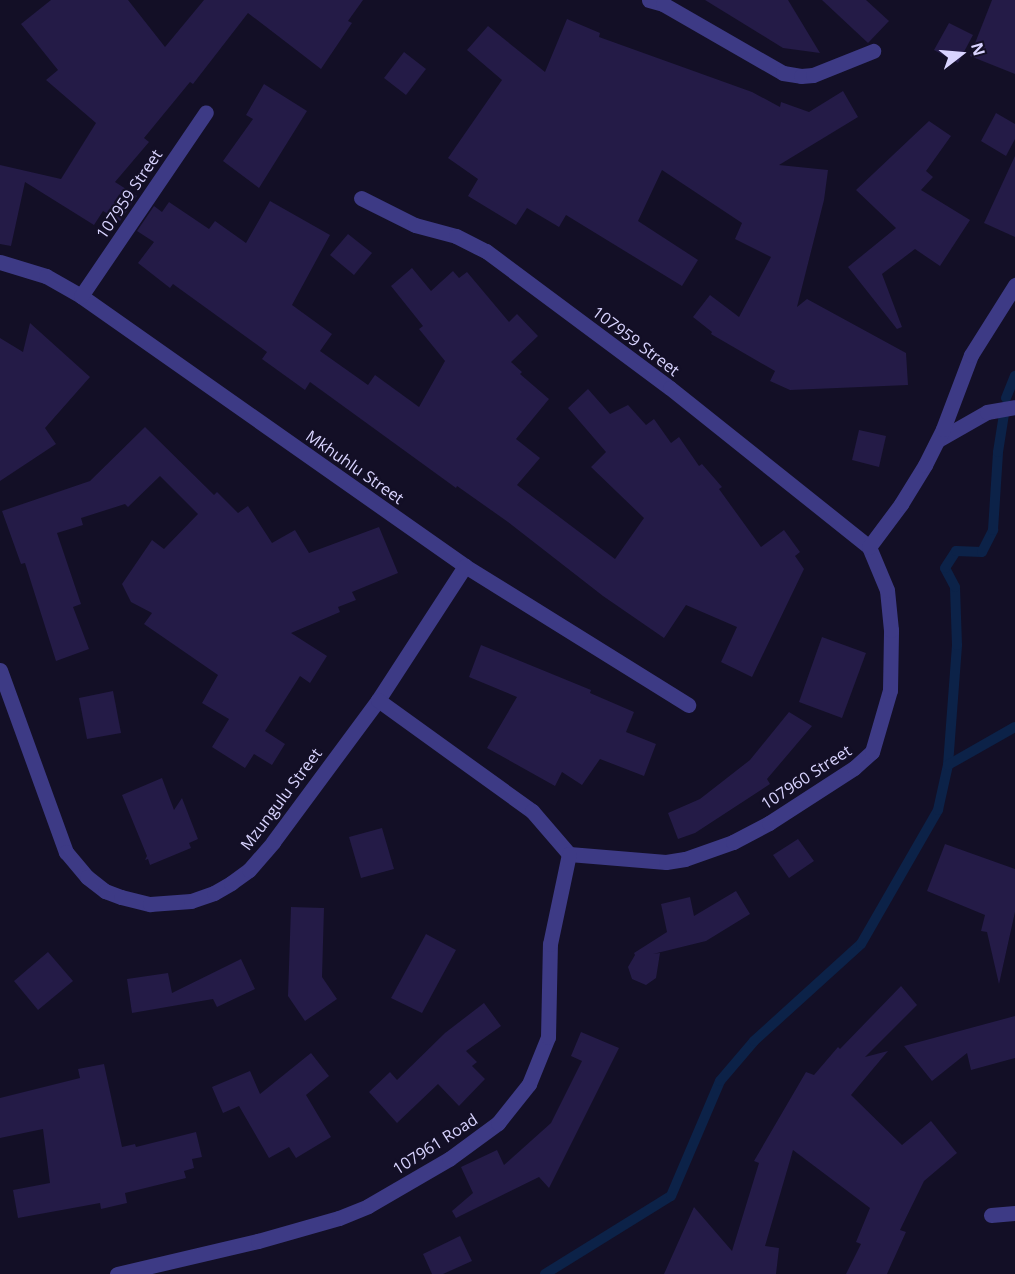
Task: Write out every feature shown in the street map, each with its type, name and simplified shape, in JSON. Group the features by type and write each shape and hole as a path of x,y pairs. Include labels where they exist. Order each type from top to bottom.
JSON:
{"street":[{"path":"649,0 663,4 783,73 813,75 873,51"},
{"name":"107959 Street","path":"81,296 206,112"},
{"name":"107959 Street","path":"362,198 415,225 456,236 486,251 670,388 869,547"},
{"name":"Mkhuhlu Street","path":"0,262 46,276 81,296 465,566 688,705"},
{"path":"869,547 901,504 938,440 971,355 1015,285"},
{"path":"938,440 987,412 1001,407 1015,407"},
{"name":"107960 Street","path":"569,854 666,862 685,859 733,842 769,823 865,761 872,752 890,690 892,661 887,590 869,547"},
{"name":"Mzungulu Street","path":"0,670 66,852 87,877 105,891 150,904 191,901 214,893 249,870 273,842 378,700 465,566"},
{"path":"378,700 532,811 551,830 569,854"},
{"name":"107961 Road","path":"117,1274 258,1241 339,1218 368,1206 419,1178 481,1138 498,1123 529,1084 548,1037 550,944 569,854"},
{"path":"991,1215 1015,1213"}],"building":[{"path":"51,0 128,0 165,47 204,0 363,0 348,21 352,23 321,69 248,13 193,84 190,82 144,138 149,142 115,182 137,196 120,221 103,211 94,225 25,182 11,246 0,244 0,165 61,179 96,123 46,80 58,70 21,24"},
{"path":"705,0 788,0 820,53 783,48"},
{"path":"822,0 866,0 889,21 868,43"},
{"path":"992,0 1015,0 1015,74 970,56"},
{"path":"567,19 600,33 599,37 752,92 780,107 781,102 809,112 843,91 858,117 779,165 828,170 824,200 797,307 807,299 906,353 908,385 790,390 770,381 775,371 711,334 712,332 693,317 710,295 739,317 771,257 735,239 742,223 662,170 638,221 698,260 682,286 566,215 559,227 527,208 516,225 468,196 478,179 448,158 502,80 467,50 488,26 545,72"},
{"path":"949,23 973,35 958,63 934,50"},
{"path":"404,52 426,69 406,95 384,78"},
{"path":"264,84 307,111 259,188 223,161 253,119 246,115"},
{"path":"996,113 1015,124 1015,139 1006,156 981,141"},
{"path":"929,121 951,136 926,171 933,177 921,190 970,220 940,266 915,249 882,274 902,327 897,329 848,267 896,228 856,190"},
{"path":"1015,156 1015,237 984,223"},
{"path":"270,201 330,235 292,305 332,334 320,351 368,385 375,375 419,407 445,361 419,329 423,326 391,286 412,268 431,291 453,271 459,278 467,272 509,322 517,314 538,336 511,362 522,372 520,374 549,399 516,439 540,458 517,485 615,559 644,518 591,467 606,452 568,408 588,389 610,414 628,405 646,425 654,419 671,443 679,437 699,466 702,464 722,487 719,489 761,547 784,530 800,552 795,556 804,569 752,677 721,662 737,627 686,605 664,638 603,596 508,522 457,486 456,488 310,382 305,390 262,359 267,352 173,284 170,288 138,263 154,242 137,231 154,206 162,212 169,202 209,229 215,221 246,243"},
{"path":"348,234 372,253 354,275 330,255"},
{"path":"30,323 90,377 45,428 56,444 0,481 0,338 23,352"},
{"path":"145,427 214,495 217,492 238,513 248,506 272,543 295,530 309,553 379,527 398,573 352,592 356,600 338,607 340,612 291,633 327,656 310,683 300,676 265,731 285,744 272,765 254,754 245,768 212,747 229,719 202,703 218,675 144,624 152,613 131,602 122,584 152,540 164,549 198,514 160,476 128,507 125,504 81,518 83,525 57,533 81,604 73,607 89,649 56,661 25,563 21,564 2,511 90,481"},
{"path":"859,430 886,436 879,467 852,460"},
{"path":"822,637 866,653 842,718 799,702"},
{"path":"481,645 591,690 590,693 634,712 626,732 656,744 644,776 600,759 582,785 562,772 555,786 487,748 517,697 469,677"},
{"path":"113,691 121,733 87,739 79,698"},
{"path":"789,712 812,726 767,779 770,784 695,833 678,839 668,813 700,799 750,760"},
{"path":"162,778 174,810 182,798 198,839 189,843 191,848 150,865 148,859 145,860 147,856 122,795"},
{"path":"382,828 394,869 361,878 349,837"},
{"path":"798,839 814,861 789,878 773,855"},
{"path":"945,844 1015,869 1015,912 999,984 987,932 981,931 985,915 927,891"},
{"path":"736,891 750,914 706,941 653,954 660,953 656,978 646,985 632,979 628,967 634,953 667,932 661,904 690,897 694,916"},
{"path":"291,907 324,908 322,977 337,999 305,1021 288,996"},
{"path":"426,934 456,950 422,1013 391,998"},
{"path":"48,952 73,981 38,1010 14,981"},
{"path":"241,959 255,989 217,1007 213,999 132,1013 127,979 168,973 172,993"},
{"path":"901,986 917,1005 865,1057 888,1051 851,1095 902,1145 931,1121 957,1153 924,1181 900,1230 906,1232 887,1274 846,1274 861,1244 856,1242 870,1208 793,1150 765,1246 779,1248 776,1274 664,1274 694,1207 732,1251 759,1163 754,1161 806,1072 814,1075 838,1047 840,1049"},
{"path":"484,1003 501,1026 466,1051 477,1062 472,1066 485,1079 459,1106 438,1084 397,1123 369,1092 390,1072 397,1080 445,1033"},
{"path":"1015,1016 1015,1058 971,1070 967,1053 932,1081 904,1046"},
{"path":"581,1032 619,1048 549,1188 539,1177 456,1218 452,1211 473,1193 461,1167 497,1150 504,1165 551,1123 582,1061 571,1056"},
{"path":"311,1053 329,1076 306,1095 331,1137 296,1158 289,1147 269,1158 239,1106 223,1113 212,1087 250,1071 260,1094"},
{"path":"104,1064 122,1147 135,1144 136,1147 196,1132 202,1157 192,1159 194,1168 184,1171 186,1178 125,1193 127,1203 101,1209 100,1203 18,1218 13,1190 50,1183 43,1129 0,1138 0,1098 80,1078 78,1069"},
{"path":"460,1236 472,1261 443,1274 432,1274 423,1254"}],"waterway":[{"path":"1006,398 1015,376"},
{"path":"948,765 957,645 955,587 945,568 956,551 982,552 993,530 998,452 1004,415"},
{"path":"545,1274 671,1196 720,1081 754,1041 861,944 938,810 948,765 1015,727"}]}
